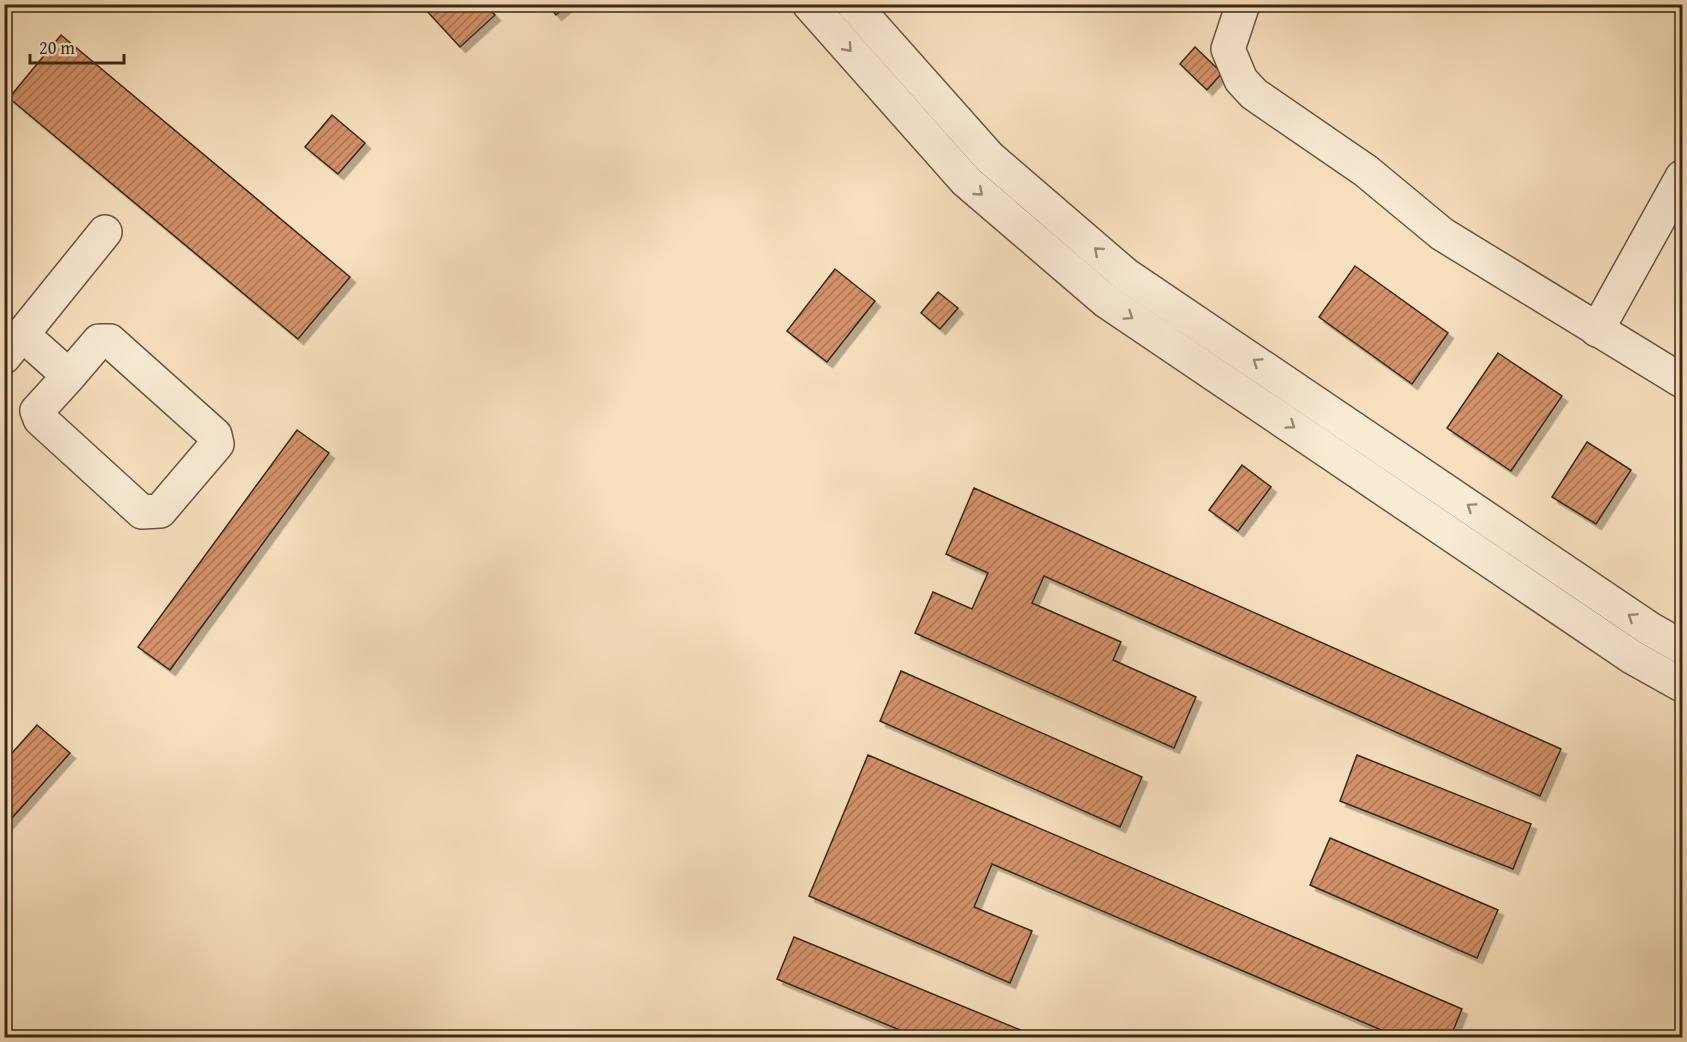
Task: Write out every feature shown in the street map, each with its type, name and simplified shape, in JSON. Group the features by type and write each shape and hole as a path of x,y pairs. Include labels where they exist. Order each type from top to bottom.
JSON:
{"street":[{"path":"808,4 966,181 1106,301 1632,657 1683,684"},
{"path":"853,4 989,157 1126,275 1650,628 1683,647"},
{"path":"1243,4 1228,49 1241,80 1254,94 1366,171 1442,234 1683,381"},
{"path":"1597,330 1683,177"},
{"path":"69,376 14,346 105,232"},
{"path":"99,341 110,341 215,435 217,444 160,511 142,512 40,419 37,411 69,376 99,341"}],"building":[{"path":"432,4 484,4 495,15 460,47 426,10"},
{"path":"547,4 569,4 556,15"},
{"path":"61,35 350,277 298,339 9,98"},
{"path":"1195,47 1222,73 1207,90 1180,64"},
{"path":"332,115 365,143 338,174 305,147"},
{"path":"1355,266 1448,333 1412,384 1319,317"},
{"path":"835,269 875,301 827,362 787,331"},
{"path":"938,292 958,308 940,329 921,313"},
{"path":"1498,353 1562,396 1511,471 1447,428"},
{"path":"297,430 329,453 170,670 138,647"},
{"path":"1587,442 1631,470 1596,524 1552,497"},
{"path":"1242,465 1271,487 1238,531 1209,510"},
{"path":"974,488 1561,749 1540,796 1044,576 1032,603 1121,642 1113,660 1196,697 1174,748 915,633 933,592 972,609 988,573 946,554"},
{"path":"901,671 1142,777 1120,827 880,721"},
{"path":"37,725 70,753 4,827 4,762"},
{"path":"868,755 1462,1009 1450,1038 1400,1038 992,864 974,907 1032,931 1010,983 809,896"},
{"path":"1357,755 1531,824 1513,869 1340,801"},
{"path":"1330,838 1498,910 1477,958 1310,885"},
{"path":"794,937 1040,1038 919,1038 777,979"}]}
